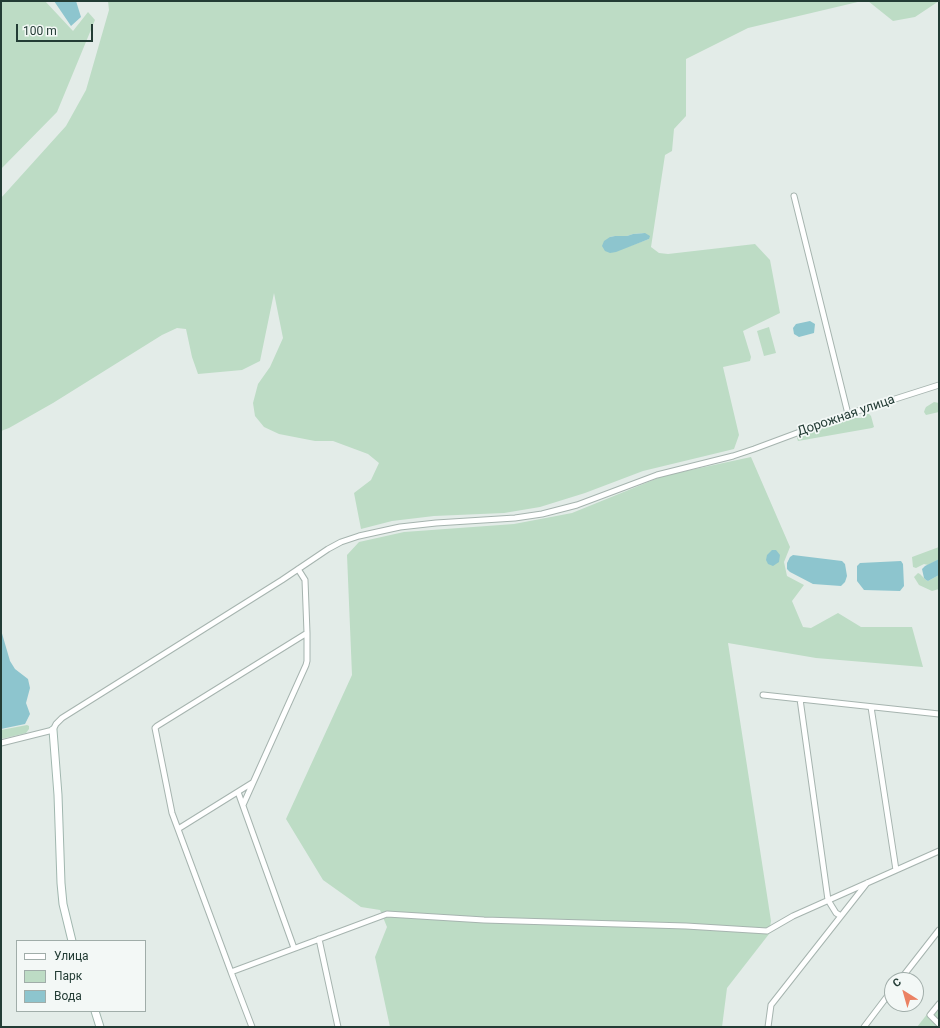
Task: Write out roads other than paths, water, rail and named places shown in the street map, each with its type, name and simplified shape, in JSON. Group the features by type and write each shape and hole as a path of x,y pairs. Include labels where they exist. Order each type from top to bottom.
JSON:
{"street":[{"path":"794,196 848,414"},
{"name":"Дорожная улица","path":"53,730 62,718 341,542 359,536 400,527 515,518 542,514 577,505 657,475 733,456 848,414 939,385"},
{"path":"243,805 306,665 307,632 305,580 298,569"},
{"path":"252,1027 172,813 155,728 307,632"},
{"path":"763,695 939,714"},
{"path":"800,699 828,900 836,913 841,916"},
{"path":"871,707 896,870"},
{"path":"1,743 53,730 58,795 61,883 63,904 72,940"},
{"path":"178,828 253,783"},
{"path":"238,792 294,948"},
{"path":"231,972 376,917 392,914 484,920 686,926 767,931 793,916 939,851"},
{"path":"768,1027 771,1005 867,883"},
{"path":"906,972 939,930"},
{"path":"319,939 338,1027"},
{"path":"864,1027 884,1001"},
{"path":"939,1004 930,1015 939,1024"},
{"path":"95,1012 100,1027"}],"water":[{"path":"54,1 76,1 81,17 71,26"},
{"path":"645,233 650,236 649,239 616,252 610,253 605,251 602,246 604,241 610,237"},
{"path":"810,321 815,324 814,333 799,337 794,334 793,328 796,324"},
{"path":"772,550 776,550 780,555 779,562 773,566 768,564 766,560 767,555"},
{"path":"793,555 842,561 845,564 847,576 845,582 841,586 813,584 787,569 787,563"},
{"path":"939,559 939,575 928,581 926,580 922,569"},
{"path":"901,561 903,564 904,586 900,591 864,590 857,581 857,566 860,563"},
{"path":"1,630 10,661 15,669 28,679 30,688 26,703 30,714 25,724 1,729"}]}
